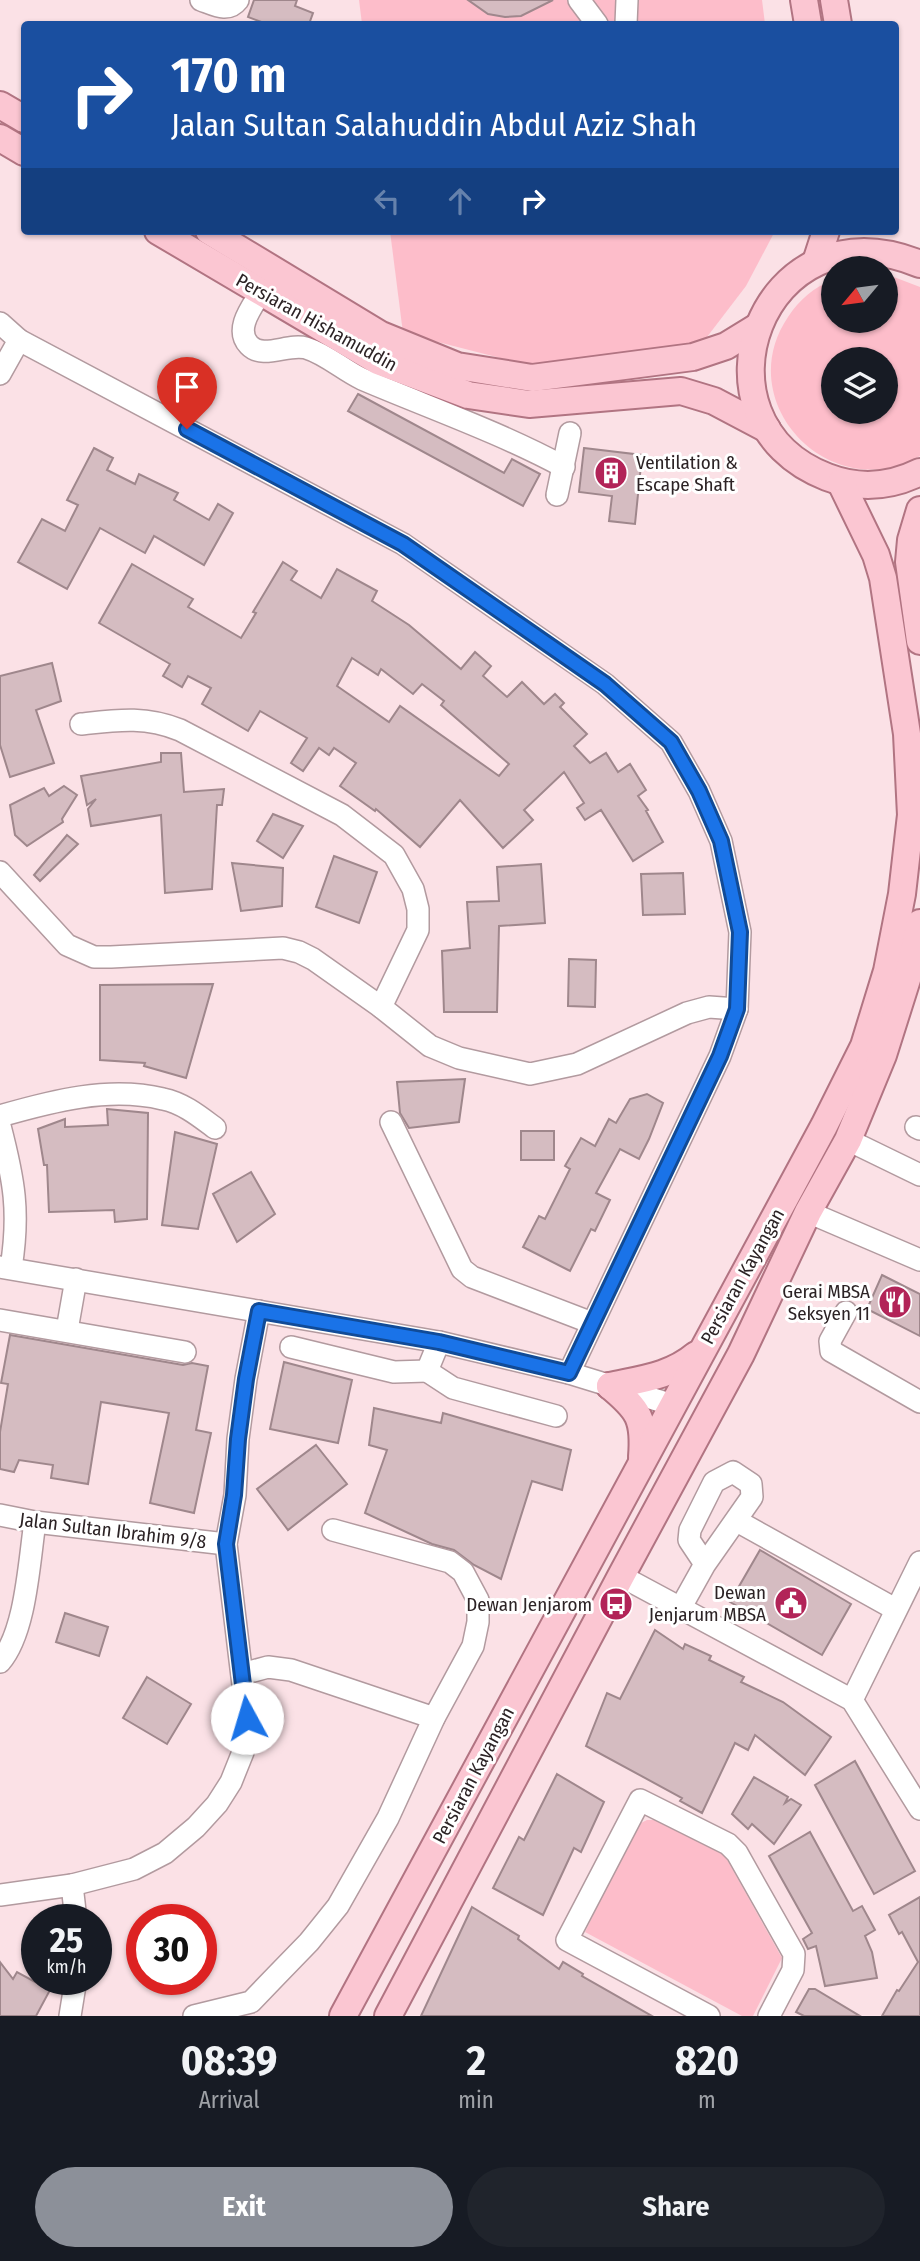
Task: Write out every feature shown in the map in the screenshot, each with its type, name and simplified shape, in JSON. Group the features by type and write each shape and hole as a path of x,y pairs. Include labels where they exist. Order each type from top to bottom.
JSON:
{"main road":[{"path":"804,0 808,21"},
{"path":"834,0 838,21"},
{"path":"0,104 21,117"},
{"path":"0,138 21,150"},
{"name":"Persiaran Hishamuddin","path":"165,235 379,361 468,395 529,404 681,391 714,401 767,429"},
{"name":"Persiaran Hishamuddin","path":"216,235 381,335 457,366 532,378 693,357 726,346 757,327"},
{"path":"816,262 825,235"},
{"path":"888,235 909,260"},
{"path":"909,260 870,251 842,253 816,262 795,276 777,293 757,327 750,368 754,400 767,429 786,453 812,471 841,482 873,486 904,480 920,472"},
{"name":"Persiaran Kayangan","path":"343,2016 824,1126 864,1046 887,971 902,894 911,814 907,734 883,578 876,555 841,482"},
{"path":"920,510 911,540 909,562 920,640"},
{"name":"Persiaran Kayangan","path":"388,2016 741,1354 808,1212 848,1140 883,1055 908,976 920,923"},
{"path":"610,1386 663,1376 700,1352"},
{"path":"673,1405 686,1405 701,1398 741,1354"},
{"path":"610,1386 633,1405 641,1420 644,1436 642,1462"}],"street":[{"path":"201,0 226,8 232,7 238,0"},
{"path":"579,0 595,21"},
{"path":"626,21 627,0"},
{"path":"261,292 245,321 243,336 250,347 261,352 291,347 305,348 360,377 498,433 564,467"},
{"path":"0,323 19,340 403,544 605,684 671,742 699,791 721,841 740,932 737,1009 720,1056 569,1373"},
{"path":"0,374 19,340"},
{"path":"557,495 570,433"},
{"path":"81,724 133,720 159,722 180,730 342,815 394,855 413,889 418,909 418,930 381,1007"},
{"path":"0,872 67,945 82,953 94,957 111,957 283,948 299,952 381,1007 430,1046 459,1058 530,1074 578,1063 687,1013 709,1007 737,1009"},
{"path":"0,1116 41,1104 91,1095 131,1096 163,1099 191,1110 215,1128"},
{"path":"391,1122 462,1269 472,1277 592,1323"},
{"path":"0,1126 14,1177 16,1232 5,1267 439,1342 569,1373 673,1405"},
{"path":"848,1140 920,1175"},
{"path":"808,1212 920,1260"},
{"path":"67,1330 76,1279"},
{"path":"0,1895 72,1885 134,1870 165,1853 196,1827 232,1782 243,1752 247,1718 226,1544 246,1379 259,1311"},
{"path":"846,1312 830,1341 831,1351 920,1402"},
{"path":"0,1320 185,1352"},
{"path":"427,1371 439,1342"},
{"path":"291,1347 394,1372 427,1371 453,1388 556,1416"},
{"path":"681,1607 705,1564 752,1497 751,1484 733,1472 714,1482 690,1530 689,1541 705,1564"},
{"name":"Jalan Sultan Ibrahim 9/8","path":"0,1515 35,1522 226,1544"},
{"path":"737,1521 895,1609"},
{"path":"0,1662 18,1632 35,1522"},
{"path":"194,2016 248,2009 338,1906 388,1818 434,1718 473,1646 478,1622 478,1600 463,1572 450,1562 333,1530"},
{"path":"852,1700 920,1562"},
{"path":"621,1576 852,1700 920,1809"},
{"path":"242,1674 268,1667 291,1670 434,1718"},
{"path":"709,2016 566,1940 640,1800 728,1844 737,1853 794,1954 793,1970 769,2016"},
{"path":"72,1885 74,1904"},
{"path":"70,2016 73,1995"}],"shaded area":[{"path":"359,0 762,0 765,21 362,21"},
{"path":"391,235 773,235 746,286 707,337 681,349 599,363 520,363 403,333"},
{"path":"898,279 920,287 920,456 886,468 854,468 824,457 799,438 781,412 772,382 773,350 788,317 813,290 821,286 821,333 898,333"},
{"path":"647,1820 658,1820 724,1854 782,1958 753,2016 742,2016 585,1932 637,1825"}],"building":[{"path":"254,0 297,0 295,6 313,13 310,21 259,21 248,17"},
{"path":"468,0 553,0 521,16 505,17 488,14"},
{"path":"358,394 504,473 512,459 540,474 523,506 348,411"},
{"path":"94,448 113,458 107,470 135,484 139,474 178,493 174,500 209,520 218,504 233,513 204,565 154,536 145,553 100,528 67,589 18,562 42,519 65,531 78,505 67,500"},
{"name":"Ventilation & Escape Shaft","path":"584,448 642,455 635,524 609,521 612,496 579,492"},
{"path":"283,562 297,571 291,580 321,598 337,569 377,591 372,601 409,625 461,669 475,652 491,666 483,676 507,697 522,682 544,704 555,694 564,703 560,707 587,734 574,746 590,763 606,753 618,772 630,764 646,790 638,796 648,810 646,811 663,842 633,861 601,810 585,820 577,808 584,803 564,772 524,810 533,820 503,848 460,800 420,847 376,809 375,811 340,786 356,763 334,748 329,755 319,748 303,771 291,763 307,738 260,711 248,731 202,704 211,688 188,676 182,687 163,676 170,664 99,623 132,564 193,599 188,607 241,638 256,613 253,612","holes":["352,658 378,675 381,669 413,694 422,684 444,701 441,705 509,764 499,776 400,706 389,722 337,686"]},
{"path":"52,663 61,701 36,710 54,763 10,777 0,745 0,676"},
{"path":"161,753 181,753 184,792 224,789 222,805 217,805 212,889 165,893 161,815 91,826 88,809 96,799 87,805 81,776 161,762"},
{"path":"64,786 77,795 62,819 63,822 27,846 15,835 10,805 44,788 49,796"},
{"path":"273,814 303,826 283,858 257,841"},
{"path":"67,835 78,844 40,881 34,875"},
{"path":"334,856 377,872 359,923 316,907"},
{"path":"232,863 283,868 282,906 241,911"},
{"path":"541,864 545,923 499,926 497,1012 444,1012 442,951 470,948 467,902 499,901 497,867"},
{"path":"683,873 685,914 643,915 641,874"},
{"path":"569,959 596,960 595,1007 568,1006"},
{"path":"213,984 186,1078 144,1066 145,1063 100,1060 100,985"},
{"path":"465,1079 459,1122 409,1128 400,1113 397,1082"},
{"path":"647,1094 663,1103 649,1139 639,1159 620,1149 596,1193 610,1200 595,1231 591,1229 570,1271 523,1247 539,1216 545,1219 570,1169 565,1166 581,1138 595,1146 609,1119 616,1123 630,1099"},
{"path":"107,1109 148,1113 147,1219 115,1222 114,1210 49,1212 47,1165 44,1165 38,1129 65,1119 65,1127 108,1125"},
{"path":"521,1131 554,1131 554,1160 521,1160"},
{"path":"175,1132 217,1144 198,1229 162,1225"},
{"path":"251,1172 275,1214 237,1242 213,1194"},
{"name":"Gerai MBSA Seksyen 11","path":"882,1275 920,1294 920,1336 867,1309"},
{"path":"10,1335 183,1365 192,1363 208,1366 196,1430 211,1433 194,1513 150,1503 169,1413 101,1402 88,1484 51,1478 53,1465 19,1460 14,1472 0,1469 0,1432 8,1384 1,1383"},
{"path":"284,1362 352,1380 338,1443 270,1429"},
{"path":"374,1408 441,1423 443,1413 571,1450 562,1490 532,1481 501,1579 474,1565 454,1550 432,1544 365,1513 387,1450 369,1445"},
{"path":"316,1445 347,1484 288,1530 257,1489"},
{"name":"Dewan Jenjarum MBSA","path":"760,1550 851,1604 822,1655 730,1602"},
{"path":"65,1613 108,1627 99,1656 56,1642"},
{"path":"655,1630 683,1649 685,1644 711,1656 709,1660 744,1677 741,1682 783,1702 831,1737 805,1775 755,1735 748,1750 735,1743 702,1813 680,1801 682,1798 586,1746 607,1693 620,1699"},
{"path":"147,1677 191,1704 167,1744 123,1718"},
{"path":"855,1761 915,1871 874,1894 815,1785"},
{"path":"557,1774 604,1802 581,1852 574,1848 543,1915 493,1888 519,1837 524,1840"},
{"path":"754,1777 788,1797 785,1803 791,1799 801,1805 774,1844 752,1824 748,1829 732,1814"},
{"path":"810,1832 853,1911 862,1906 875,1930 865,1936 872,1952 877,1978 825,1986 816,1946 808,1949 803,1939 812,1933 769,1856"},
{"path":"920,1897 920,2016 882,2016 918,1962 902,1932 899,1934 889,1915"},
{"path":"472,1907 519,1936 518,1939 559,1969 563,1962 583,1974 582,1976 652,2016 421,2016"},
{"path":"0,1962 13,1979 17,1972 21,1974 21,1995 47,1995 36,2016 0,2016"},
{"path":"809,1989 815,1989 860,2016 804,2016 796,2012"}],"place":[{"name":"Ventilation & Escape Shaft","path":"611,473"},
{"name":"Gerai MBSA Seksyen 11","path":"895,1302"},
{"name":"Dewan Jenjarum MBSA","path":"791,1603"},
{"name":"Dewan Jenjarom","path":"616,1604"}],"route":[{"path":"187,429 403,544 605,684 671,742 699,791 721,841 740,932 737,1009 720,1056 569,1373 439,1342 259,1311 246,1379 226,1544 247,1718"}]}
